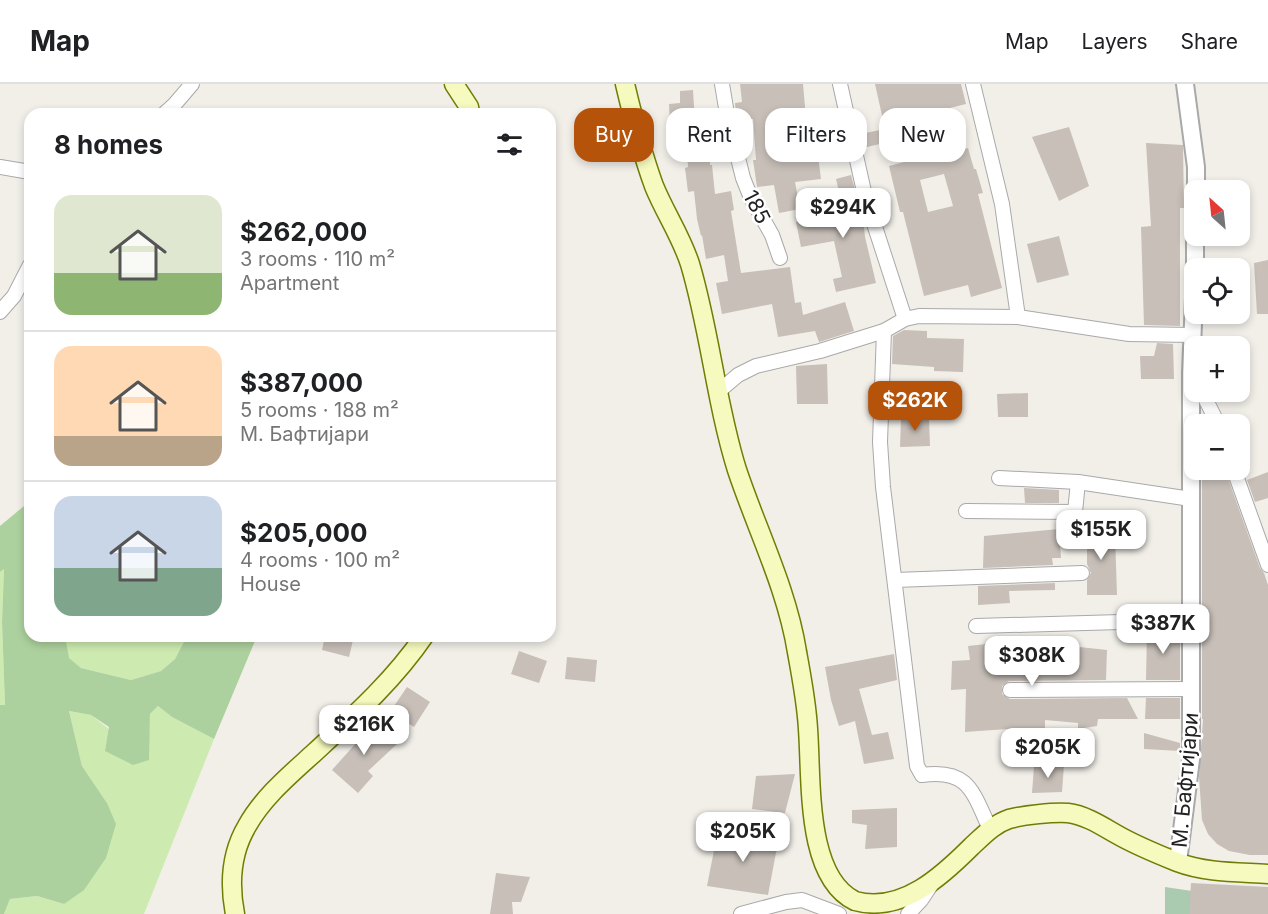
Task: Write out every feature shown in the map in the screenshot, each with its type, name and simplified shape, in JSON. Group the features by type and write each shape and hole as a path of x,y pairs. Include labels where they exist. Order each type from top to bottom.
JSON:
{"main road":[{"path":"454,84 469,108"},
{"path":"625,84 654,185 680,236 689,262 732,453 788,608 807,717 817,841 824,867 842,893 859,903 871,906 899,904 916,896 931,885 990,829 1008,819 1070,813 1102,825 1117,835 1178,862 1205,870 1268,874"},
{"path":"235,914 231,886 233,866 240,840 251,819 275,790 381,688 419,642"}],"street":[{"path":"171,108 192,84"},
{"name":"185","path":"722,84 743,178 751,198 772,235 780,258"},
{"path":"840,84 866,196 905,319"},
{"path":"973,84 1002,204 1018,317"},
{"path":"1185,84 1196,180"},
{"path":"0,167 24,171"},
{"path":"0,312 14,296 24,277"},
{"path":"718,392 738,375 756,366 820,351 884,331 905,319 931,315 1018,317 1129,334 1193,335"},
{"name":"М. Бафтијари","path":"1193,324 1193,335"},
{"path":"884,331 880,442 883,488 917,766 922,775 940,772 956,776 971,790 990,829"},
{"name":"М. Бафтијари","path":"1178,862 1191,759 1193,402"},
{"path":"999,478 1078,482 1191,499"},
{"path":"1238,480 1268,564"},
{"path":"966,511 1076,512 1078,482"},
{"path":"895,580 1082,573"},
{"path":"976,626 1191,620"},
{"path":"1010,690 1191,689"},
{"path":"908,914 931,885"},
{"path":"741,914 797,900 808,900 839,914"}],"green space":[{"path":"24,506 24,642 66,642 69,658 81,668 131,680 161,671 175,659 184,642 254,642 214,739 172,717 158,706 150,714 149,760 133,765 105,751 109,727 91,715 69,711 82,766 107,803 116,824 106,858 84,890 64,904 37,896 10,899 4,914 0,914 0,705 5,705 2,622 4,569 0,572 0,526"},
{"path":"4,568 2,622 5,705 0,705 0,572"},
{"path":"66,642 184,642 175,659 161,671 131,680 81,668 68,658"},
{"path":"158,706 172,717 214,739 144,914 4,914 10,899 37,896 64,904 107,803 82,766 69,711 91,715 148,760 150,714"},
{"path":"1165,887 1192,891 1268,914 1165,914"}],"building":[{"path":"740,84 803,84 805,108 765,108 765,162 819,162 821,179 795,182 800,209 779,213 774,185 757,187 753,160 756,160 753,108 735,108 735,103 742,102"},
{"path":"875,84 961,84 966,104 950,108 880,108"},
{"path":"693,90 694,108 669,108 669,104 680,103 680,91"},
{"path":"1069,127 1089,186 1059,201 1032,137"},
{"path":"879,130 879,144 867,147 867,133"},
{"path":"1146,143 1183,145 1184,208 1180,208 1180,326 1144,325 1141,227 1151,226"},
{"path":"966,148 968,148 983,193 978,194 1002,288 971,297 968,285 924,296 889,166 904,162 966,162","holes":["944,174 953,206 928,212 920,180"]},
{"path":"688,162 710,162 715,194 731,191 734,210 731,211 741,273 790,267 795,303 801,302 803,315 845,302 854,331 819,342 815,331 778,337 772,304 722,314 716,283 728,281 724,255 706,259 697,219 694,191 688,192 685,168 688,167"},
{"path":"851,175 863,218 876,283 836,292 833,279 842,277 834,241 801,247 796,222 844,213 836,179"},
{"path":"1059,236 1069,275 1037,283 1027,244"},
{"path":"1268,260 1268,314 1257,314 1254,263"},
{"path":"904,330 927,331 927,338 964,339 963,372 934,371 934,367 892,364 893,336"},
{"path":"1157,343 1173,344 1174,379 1141,379 1140,356 1154,356"},
{"path":"827,364 828,404 797,404 796,366"},
{"path":"1028,393 1028,417 998,417 997,394"},
{"path":"956,399 956,416 929,418 929,400"},
{"path":"901,418 929,418 930,446 900,447"},
{"path":"1268,472 1268,498 1255,502 1247,480"},
{"path":"1202,480 1229,480 1268,585 1268,855 1250,855 1229,851 1217,844 1208,834 1202,820 1199,777 1202,719"},
{"path":"1024,488 1059,490 1059,503 1025,503"},
{"path":"1110,524 1110,535 1115,535 1117,595 1087,595 1087,580 1091,573 1087,564 1087,526"},
{"path":"1059,529 1061,558 1052,558 1053,565 983,568 984,536"},
{"path":"1055,583 1055,590 1009,591 1010,603 978,605 978,586"},
{"path":"1180,629 1180,680 1146,680 1147,630"},
{"path":"324,642 353,642 349,657 322,650"},
{"path":"996,643 996,648 1038,648 1061,645 1107,650 1106,680 1009,681 1002,686 1002,694 1010,699 1127,698 1138,719 1098,719 1097,726 1078,729 1078,723 1045,720 1045,729 1020,728 965,732 966,689 951,690 952,661 970,660 968,646"},
{"path":"519,651 547,661 539,683 511,674"},
{"path":"894,654 897,680 859,689 872,735 888,732 894,759 864,764 855,721 839,726 825,667"},
{"path":"567,657 597,660 595,682 565,679"},
{"path":"407,687 430,702 414,727 390,712"},
{"path":"1146,698 1180,698 1180,719 1145,719"},
{"path":"374,720 397,744 368,771 373,776 358,793 332,770 357,742 354,739"},
{"path":"1144,733 1180,743 1180,751 1144,749"},
{"path":"1064,765 1062,792 1032,793 1034,766"},
{"path":"795,774 785,813 752,809 756,776"},
{"path":"897,808 897,847 865,849 867,825 852,823 852,810"},
{"path":"717,835 779,837 768,895 707,886"},
{"path":"496,873 530,877 521,902 512,902 513,914 490,914"},
{"path":"1191,883 1268,887 1268,914 1189,914"}]}
